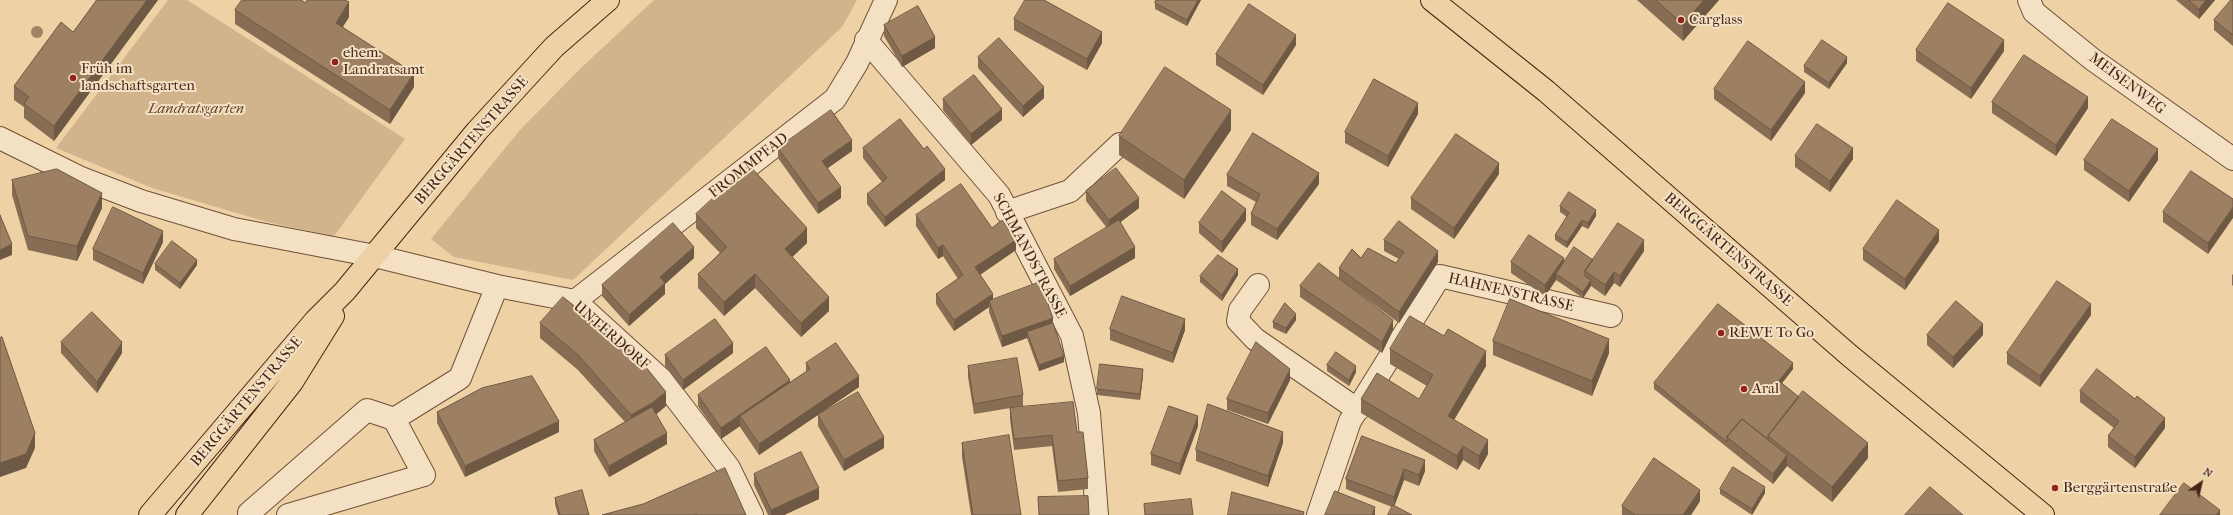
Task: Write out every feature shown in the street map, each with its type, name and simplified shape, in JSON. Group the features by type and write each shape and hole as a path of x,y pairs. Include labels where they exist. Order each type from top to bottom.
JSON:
{"main road":[{"name":"BERGGÄRTENSTRASSE","path":"150,515 300,338 345,292 477,131 554,47 608,0"},
{"name":"BERGGÄRTENSTRASSE","path":"1432,0 1546,90 1849,355 2042,515"},
{"name":"BERGGÄRTENSTRASSE","path":"186,515 292,382 327,326 345,292"}],"street":[{"name":"FROMMPFAD","path":"575,301 835,99 857,63 866,40 886,0"},
{"name":"MEISENWEG","path":"2029,0 2034,12 2092,59 2233,159"},
{"name":"SCHMANDSTRASSE","path":"866,40 999,195 1072,336 1089,413 1096,515"},
{"path":"0,138 81,178 141,201 234,229 375,256"},
{"path":"1008,212 1070,191 1120,144"},
{"name":"UNTERDORF","path":"375,256 497,286 575,301 662,380 729,468 752,515"},
{"name":"HAHNENSTRASSE","path":"1318,515 1350,421 1440,276 1611,316"},
{"path":"1258,285 1240,310 1238,321 1255,339 1358,410"},
{"path":"394,419 460,378 497,286"},
{"path":"251,515 249,513 367,410 394,419 424,475 288,515"}],"green space":[{"name":"Landratsgarten","path":"168,0 187,0 405,139 334,236 267,222 152,188 56,148"},
{"path":"654,0 857,0 842,27 573,280 454,257 431,239 520,130 581,68"}],"building":[{"path":"97,0 147,0 54,126 24,104 29,97 14,86 61,22 73,32"},
{"name":"ehem. Landratsamt","path":"242,0 301,0 306,3 307,0 345,0 349,2 336,23 414,73 390,110 235,10"},
{"path":"1025,0 1044,0 1102,32 1087,59 1014,19"},
{"path":"1156,0 1198,0 1187,20 1155,3"},
{"path":"1656,0 1704,0 1683,24"},
{"path":"2189,0 2206,0 2199,9"},
{"path":"2231,0 2233,0 2233,35 2214,20"},
{"path":"1948,3 2004,40 1971,88 1916,50"},
{"path":"1249,4 1296,35 1263,85 1216,54"},
{"path":"918,6 935,37 902,56 884,25"},
{"path":"999,38 1044,87 1023,106 978,57"},
{"path":"1822,40 1847,57 1829,83 1804,66"},
{"path":"1748,41 1805,82 1771,130 1714,89"},
{"path":"2024,55 2088,97 2056,145 1992,102"},
{"path":"1165,67 1231,110 1184,180 1119,136"},
{"path":"974,75 1002,109 971,134 943,99"},
{"path":"1374,79 1418,103 1388,156 1345,132"},
{"path":"831,110 852,140 822,161 841,187 818,203 778,148"},
{"path":"900,119 924,149 927,146 945,169 885,217 867,194 887,178 863,148"},
{"path":"2112,119 2158,149 2129,191 2084,160"},
{"path":"1817,124 1853,148 1830,181 1795,156"},
{"path":"1253,133 1319,173 1277,229 1251,214 1260,194 1227,175"},
{"path":"1456,134 1499,163 1454,228 1411,198"},
{"path":"749,165 807,228 785,249 829,297 801,323 755,274 724,302 698,274 727,247 696,214"},
{"path":"1116,168 1139,198 1109,220 1086,191"},
{"path":"57,169 102,193 77,246 28,236 12,180"},
{"path":"2191,171 2233,199 2233,207 2208,243 2163,212"},
{"path":"961,184 992,228 1002,220 1016,240 975,267 993,294 954,320 936,294 963,275 943,245 938,248 916,215"},
{"path":"1222,191 1246,209 1222,242 1199,223"},
{"path":"1569,192 1596,210 1588,223 1582,220 1567,242 1555,235 1569,213 1560,206"},
{"path":"1897,200 1939,230 1905,279 1863,249"},
{"path":"113,207 163,231 143,273 93,249"},
{"path":"0,215 12,244 0,250"},
{"path":"1119,220 1135,247 1070,286 1054,259"},
{"path":"1399,221 1438,251 1399,312 1339,268 1352,249 1361,258 1368,248 1396,263 1404,252 1384,240"},
{"path":"673,223 694,247 660,277 665,283 629,315 602,285"},
{"path":"1618,223 1644,240 1620,276 1614,272 1605,285 1585,271"},
{"path":"1529,235 1564,258 1545,285 1511,262"},
{"path":"172,241 197,260 180,283 155,264"},
{"path":"1574,247 1593,260 1585,271 1585,276 1591,280 1583,292 1556,274"},
{"path":"1218,255 1238,269 1222,295 1200,276"},
{"path":"1319,263 1393,320 1382,342 1300,286"},
{"path":"2057,281 2091,304 2040,376 2007,353"},
{"path":"1040,282 1053,318 1002,336 989,301"},
{"path":"1122,296 1185,319 1173,353 1110,329"},
{"path":"563,297 637,356 666,392 652,403 631,415 578,355 540,323"},
{"path":"1510,299 1609,339 1592,381 1493,341"},
{"path":"1956,301 1983,324 1953,357 1927,335"},
{"path":"1285,303 1296,314 1286,328 1273,322"},
{"path":"1718,304 1793,363 1779,381 1799,397 1768,436 1768,439 1742,419 1727,437 1727,442 1654,383"},
{"path":"92,312 122,342 97,382 61,342"},
{"path":"1410,316 1444,336 1448,329 1486,351 1448,416 1488,440 1479,456 1463,446 1457,456 1361,399 1377,373 1419,399 1433,375 1390,349"},
{"path":"715,319 733,343 683,380 665,355"},
{"path":"1053,323 1064,356 1039,365 1027,332"},
{"path":"2,337 35,433 26,454 0,463 0,338"},
{"path":"1256,342 1290,369 1268,413 1227,399"},
{"path":"836,343 859,376 759,444 740,416 810,369 806,363"},
{"path":"766,347 790,380 721,428 698,395"},
{"path":"1336,352 1356,366 1349,380 1327,365"},
{"path":"1017,358 1023,395 974,404 968,366"},
{"path":"1100,364 1143,369 1140,394 1097,389"},
{"path":"2097,369 2135,399 2137,396 2165,418 2135,457 2108,436 2119,421 2080,391"},
{"path":"532,376 559,421 465,466 437,412 482,388"},
{"path":"1803,391 1868,443 1832,487 1768,436"},
{"path":"858,392 884,437 844,460 818,415"},
{"path":"1073,402 1077,432 1083,432 1088,478 1058,481 1052,435 1014,439 1010,408"},
{"path":"1208,404 1283,432 1268,476 1196,450"},
{"path":"1169,406 1198,416 1180,464 1151,454"},
{"path":"652,407 667,433 609,466 594,440"},
{"path":"1742,419 1787,455 1773,474 1727,437"},
{"path":"1009,435 1021,515 973,515 962,443"},
{"path":"1362,436 1425,460 1419,475 1404,469 1394,497 1346,479"},
{"path":"801,452 819,488 771,510 754,474"},
{"path":"1654,458 1700,490 1683,515 1635,515 1622,506"},
{"path":"1733,467 1765,487 1752,509 1720,489"},
{"path":"725,468 746,515 602,515 643,504"},
{"path":"2184,483 2220,510 2216,515 2160,515"},
{"path":"1930,487 1963,515 1905,515"},
{"path":"582,490 589,515 560,515 555,498"},
{"path":"1335,491 1375,507 1372,515 1325,515"},
{"path":"1232,492 1304,512 1303,515 1228,515"},
{"path":"1088,496 1089,515 1039,515 1038,497"},
{"path":"1191,499 1193,515 1145,515 1144,504"},
{"path":"1393,505 1412,515 1388,515"}],"place":[{"name":"Carglass","path":"1681,20"},
{"name":"ehem. Landratsamt","path":"335,62"},
{"name":"Früh im landschaftsgarten","path":"73,78"},
{"name":"REWE To Go","path":"1721,333"},
{"name":"Aral","path":"1744,389"},
{"name":"Berggärtenstraße","path":"2055,488"}]}
